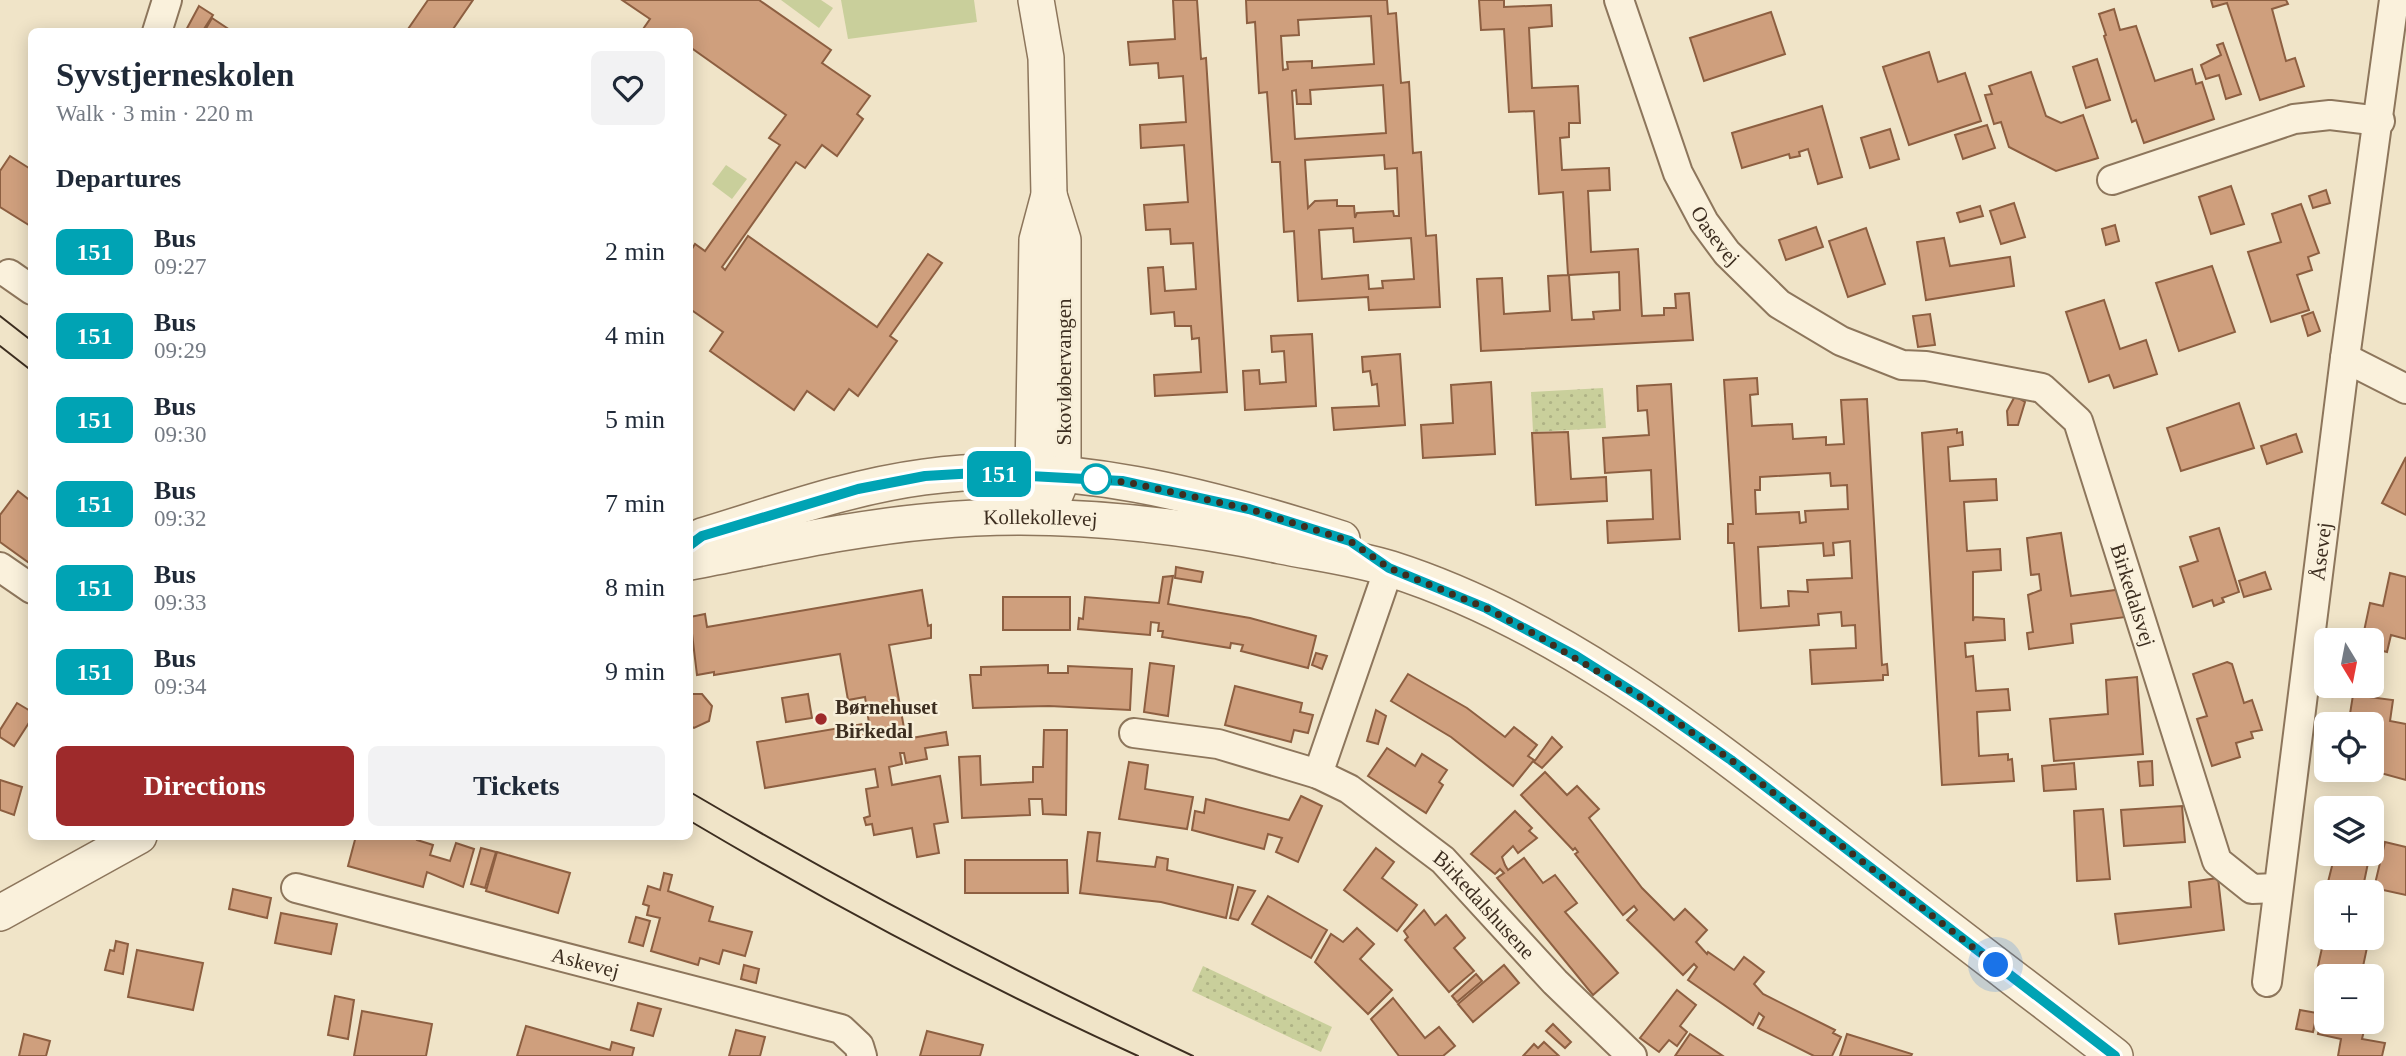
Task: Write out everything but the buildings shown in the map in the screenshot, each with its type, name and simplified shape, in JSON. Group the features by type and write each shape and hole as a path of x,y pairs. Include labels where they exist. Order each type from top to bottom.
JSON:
{"street":[{"path":"157,28 167,0"},
{"name":"Skovløbervangen","path":"1036,0 1046,58 1049,195 1063,240 1046,517"},
{"name":"Oasevej","path":"1619,0 1678,173 1704,222 1727,253 1779,304 1841,341 1902,365 1926,366"},
{"name":"Åsevej","path":"2266,982 2345,358 2380,121 2394,0"},
{"path":"2112,180 2294,119 2330,115 2380,121"},
{"path":"9,274 28,287"},
{"path":"2345,358 2406,389"},
{"name":"Birkedalsvej","path":"1926,366 2042,388 2078,421 2217,861 2252,890 2277,888"},
{"name":"Kollekollevej","path":"693,543 702,536 858,489 925,476 1048,475 1122,481 1249,509 1350,541 1389,568"},
{"name":"Kollekollevej","path":"693,561 851,531 967,519 1046,517 1119,519 1243,538 1389,568 1486,608 1576,656 1644,699 1731,760 2115,1056"},
{"path":"0,567 28,586"},
{"path":"1318,774 1389,568"},
{"name":"Birkedalshusene","path":"1134,733 1218,744 1318,774 1349,789 1443,860 1555,982 1632,1056"},
{"path":"0,913 132,840"},
{"name":"Askevej","path":"296,888 841,1029 859,1046 862,1056"}],"green space":[{"path":"781,0 821,0 833,8 819,28"},
{"path":"841,0 974,0 977,22 848,39"},
{"path":"726,165 747,179 732,199 712,184"},
{"path":"1603,388 1606,428 1533,432 1531,392"},
{"path":"1203,966 1332,1027 1321,1052 1192,991"}],"tram line":[{"path":"0,316 28,338"},
{"path":"0,346 28,368"},
{"path":"693,794 938,930 1193,1056"},
{"path":"693,823 911,945 1138,1056"}],"bus line":[{"name":"151","path":"693,543 702,536 858,489 925,476 976,473 1122,481 1249,509 1350,541 1389,568 1486,608 1576,656 1644,699 1731,760 2115,1056"}],"place":[{"name":"Børnehuset Birkedal","path":"821,719"}],"route":[{"path":"1096,479 1122,481 1249,509 1350,541 1389,568 1486,608 1576,656 1644,699 1731,760 1996,965"}]}
